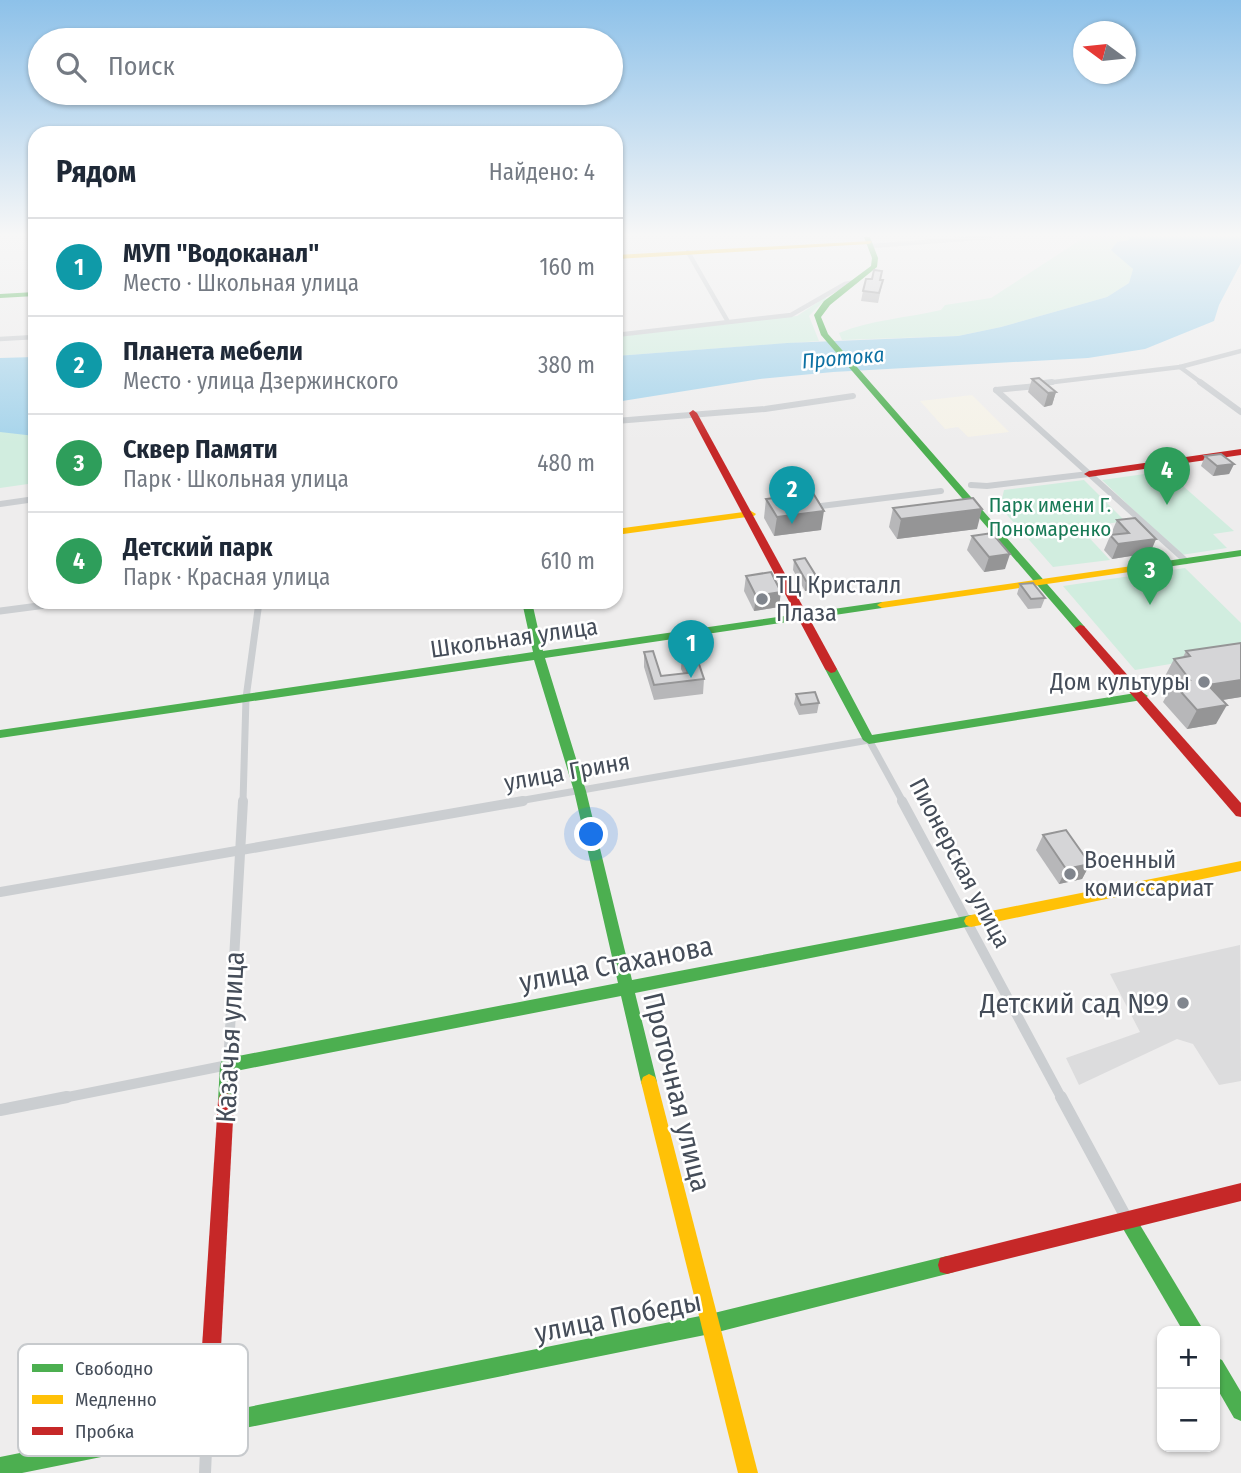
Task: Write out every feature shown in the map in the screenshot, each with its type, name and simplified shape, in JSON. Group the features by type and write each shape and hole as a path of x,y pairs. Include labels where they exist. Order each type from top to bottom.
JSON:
{"street":[{"path":"719,306 727,320"},
{"path":"623,334 727,320 791,315 807,306"},
{"path":"827,306 819,312 818,325 825,335 1241,812"},
{"path":"0,339 28,337"},
{"path":"1186,561 996,390 1180,366 1241,351"},
{"path":"1180,366 1241,412"},
{"path":"1035,384 1042,390"},
{"path":"623,420 765,409 853,396"},
{"name":"Пионерская улица","path":"693,414 758,513 801,618 969,923 1128,1221 1191,1326"},
{"path":"971,485 987,486 1089,474 1241,452"},
{"path":"805,508 941,491"},
{"path":"0,513 2,504 28,500"},
{"path":"623,530 758,513"},
{"name":"Школьная улица","path":"0,734 1241,553"},
{"path":"0,611 28,607"},
{"name":"Казачья улица","path":"212,1344 241,850 246,698 258,609"},
{"name":"Проточная улица","path":"529,609 539,656 580,791 625,986 748,1473"},
{"name":"улица Гриня","path":"0,892 869,740 1142,696"},
{"name":"улица Стаханова","path":"0,1110 625,986 969,923 1241,866"},
{"name":"улица Победы","path":"248,1416 710,1324 1241,1192"},
{"path":"1220,1375 1241,1411"},
{"name":"улица Победы","path":"0,1467 53,1456"}],"shaded area":[{"path":"972,395 1009,432 968,437 958,427 945,429 920,401"},
{"name":"Детский сад №9","path":"1240,945 1241,1081 1219,1085 1193,1044 1177,1039 1079,1085 1066,1058 1140,1032 1110,974"}],"green space":[{"path":"812,306 819,306 809,316 819,341 623,355 623,336 797,316"},
{"path":"944,306 1076,306 958,336 842,340 839,333 876,322 941,310"},
{"path":"13,431 28,434 28,484 0,488 0,432"},
{"path":"1166,471 1234,531 1213,534 1227,548 1181,555 1102,480"},
{"name":"Парк имени Г. Пономаренко","path":"1084,480 1125,521 1080,528 1110,560 1053,567 1000,507 1004,490"},
{"path":"1185,568 1241,623 1241,652 1135,670 1063,586"}],"water":[{"name":"Протока","path":"1076,306 1219,306 1214,321 1145,349 1088,358 833,372 760,379 623,401 623,355 787,343 958,336"},
{"path":"28,357 28,435 0,432 0,358"}],"building":[{"path":"1039,378 1056,392 1048,393 1032,379"},
{"path":"1221,454 1234,464 1217,466 1205,456"},
{"path":"813,493 824,511 777,517 766,499"},
{"path":"973,498 982,509 901,519 893,508"},
{"path":"1135,518 1156,539 1118,544 1110,535 1129,533 1117,520"},
{"path":"992,533 1010,554 989,557 972,536"},
{"path":"805,558 818,579 806,581 794,560"},
{"path":"771,572 781,592 756,596 746,576"},
{"path":"1033,583 1045,598 1031,599 1020,584"},
{"path":"1241,643 1241,680 1208,685 1227,705 1197,710 1173,683 1190,680 1174,659 1190,656 1186,651"},
{"path":"653,651 661,676 688,673 682,654 695,652 704,679 654,685 644,652"},
{"path":"815,692 819,703 801,705 796,694"},
{"path":"1066,830 1090,864 1066,869 1043,835"}],"traffic: fast":[{"path":"825,306 817,317 825,335 1080,628"},
{"path":"1139,568 1241,553"},
{"path":"0,734 882,605"},
{"path":"529,609 539,656 580,791 649,1082"},
{"path":"831,669 869,740 1142,696"},
{"path":"226,1101 228,1065 971,921"},
{"path":"1128,1221 1191,1326"},
{"path":"248,1417 710,1324 947,1265"},
{"path":"1220,1375 1241,1411"},
{"path":"0,1467 55,1456"}],"traffic: slow":[{"path":"623,531 751,514"},
{"path":"882,605 1139,568"},
{"path":"971,921 1241,866"},
{"path":"649,1082 748,1473"}],"traffic: jam":[{"path":"693,413 831,669"},
{"path":"1089,474 1241,452"},
{"path":"1080,628 1241,812"},
{"path":"212,1344 226,1101"},
{"path":"947,1265 1241,1192"}],"place":[{"name":"Детский парк","path":"1167,505"},
{"name":"Планета мебели","path":"792,524"},
{"name":"ТЦ Кристалл Плаза","path":"762,599"},
{"name":"Сквер Памяти","path":"1150,605"},
{"name":"МУП \"Водоканал\"","path":"691,678"},
{"name":"Дом культуры","path":"1204,682"},
{"name":"Военный комиссариат","path":"1070,874"},
{"name":"Детский сад №9","path":"1183,1003"}]}
